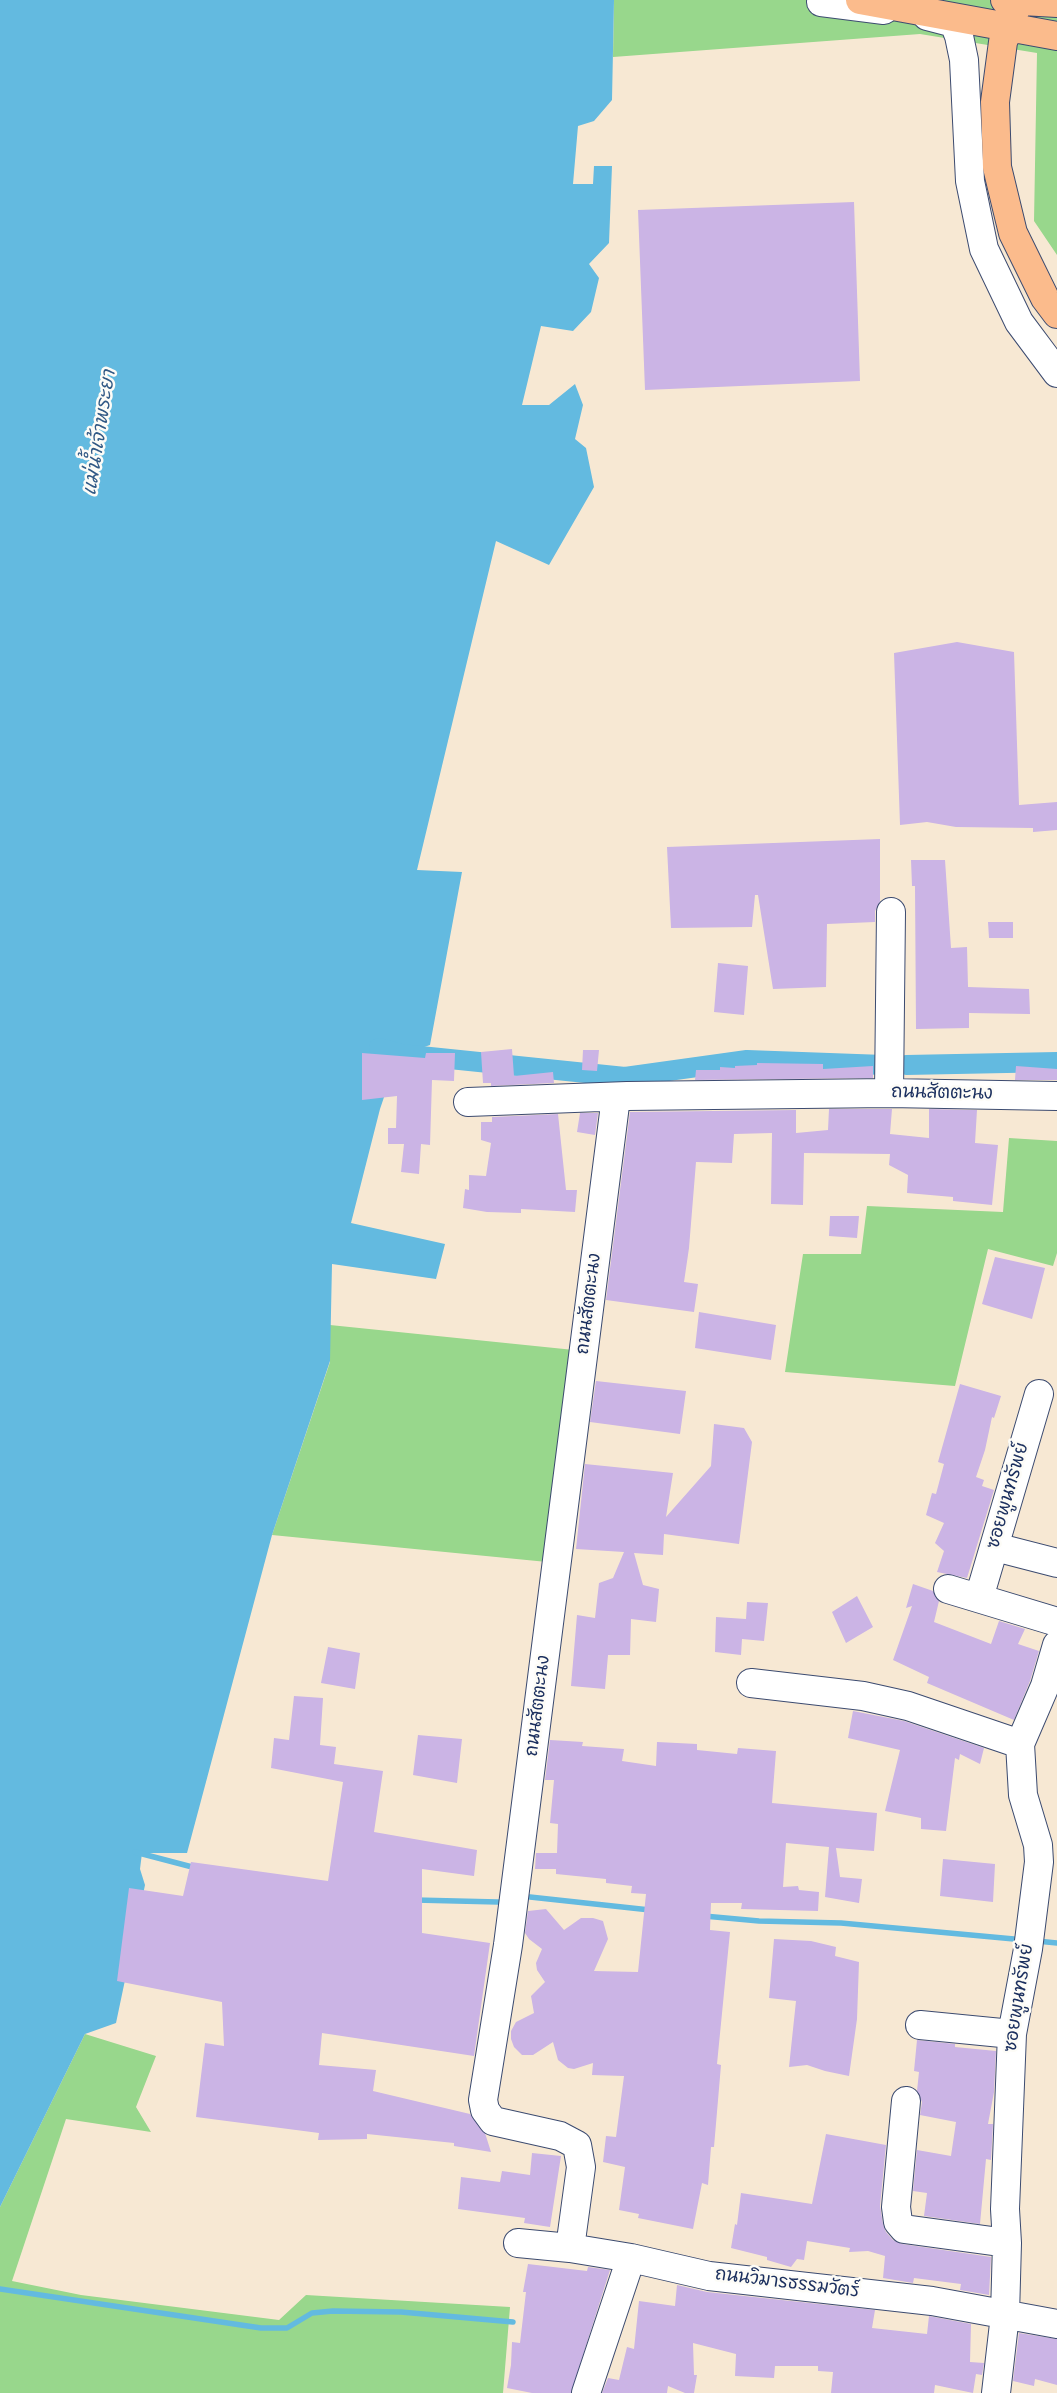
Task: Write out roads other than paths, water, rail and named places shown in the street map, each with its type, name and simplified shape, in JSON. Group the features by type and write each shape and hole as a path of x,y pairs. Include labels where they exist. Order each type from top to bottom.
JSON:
{"main road":[{"path":"860,0 1057,36"},
{"path":"1005,0 1057,3"},
{"path":"1019,0 1003,42 994,102 997,167 1012,233 1045,298 1057,314"}],"street":[{"path":"821,2 925,16 954,23 964,60 970,181 984,249 1019,322 1057,373"},
{"path":"889,1092 891,912"},
{"name":"ถนนสัตตะนง","path":"468,1102 889,1092 1057,1096"},
{"name":"ถนนสัตตะนง","path":"570,2248 580,2167 577,2144 560,2136 493,2121 485,2110 483,2100 508,1945 616,1097"},
{"name":"ซอยพูนทรัพย์","path":"979,1598 1039,1394"},
{"path":"995,1547 1057,1563"},
{"path":"948,1589 1057,1622"},
{"name":"ซอยพูนทรัพย์","path":"996,2393 1005,2315 1007,2243 1005,2209 1012,2034 1028,1949 1038,1862 1038,1845 1023,1795 1020,1744 1045,1686 1057,1645"},
{"path":"752,1683 863,1696 908,1706 1020,1744"},
{"path":"920,2025 1012,2034"},
{"path":"906,2101 896,2207 898,2222 904,2229 1007,2243"},
{"name":"ถนนวิมารธรรมวัตร์","path":"518,2243 570,2248 630,2258 709,2276 932,2301 1057,2324"},
{"path":"586,2393 630,2258"}],"water":[{"name":"แม่น้ำเจ้าพระยา","path":"0,0 614,0 612,100 594,121 578,126 573,184 593,184 594,166 612,166 609,243 589,264 599,278 591,312 573,331 541,326 522,405 549,405 575,384 583,405 575,439 586,448 594,487 549,565 496,541 417,870 462,872 430,1045 398,1056 380,1109 351,1223 445,1244 436,1279 332,1264 330,1361 272,1535 187,1853 142,1853 140,1869 145,1885 116,2023 85,2034 0,2207"}],"waterway":[{"path":"379,1048 401,1054 625,1077 747,1060 884,1065"},
{"path":"906,1065 1057,1062"},
{"path":"135,1852 196,1868"},
{"path":"530,1897 650,1910"},
{"path":"415,1900 498,1902"},
{"path":"704,1916 759,1921 841,1923 1014,1939"},
{"path":"1037,1941 1057,1943"},
{"path":"0,2289 261,2328 287,2328 312,2313 333,2311 401,2312 513,2322"}]}
